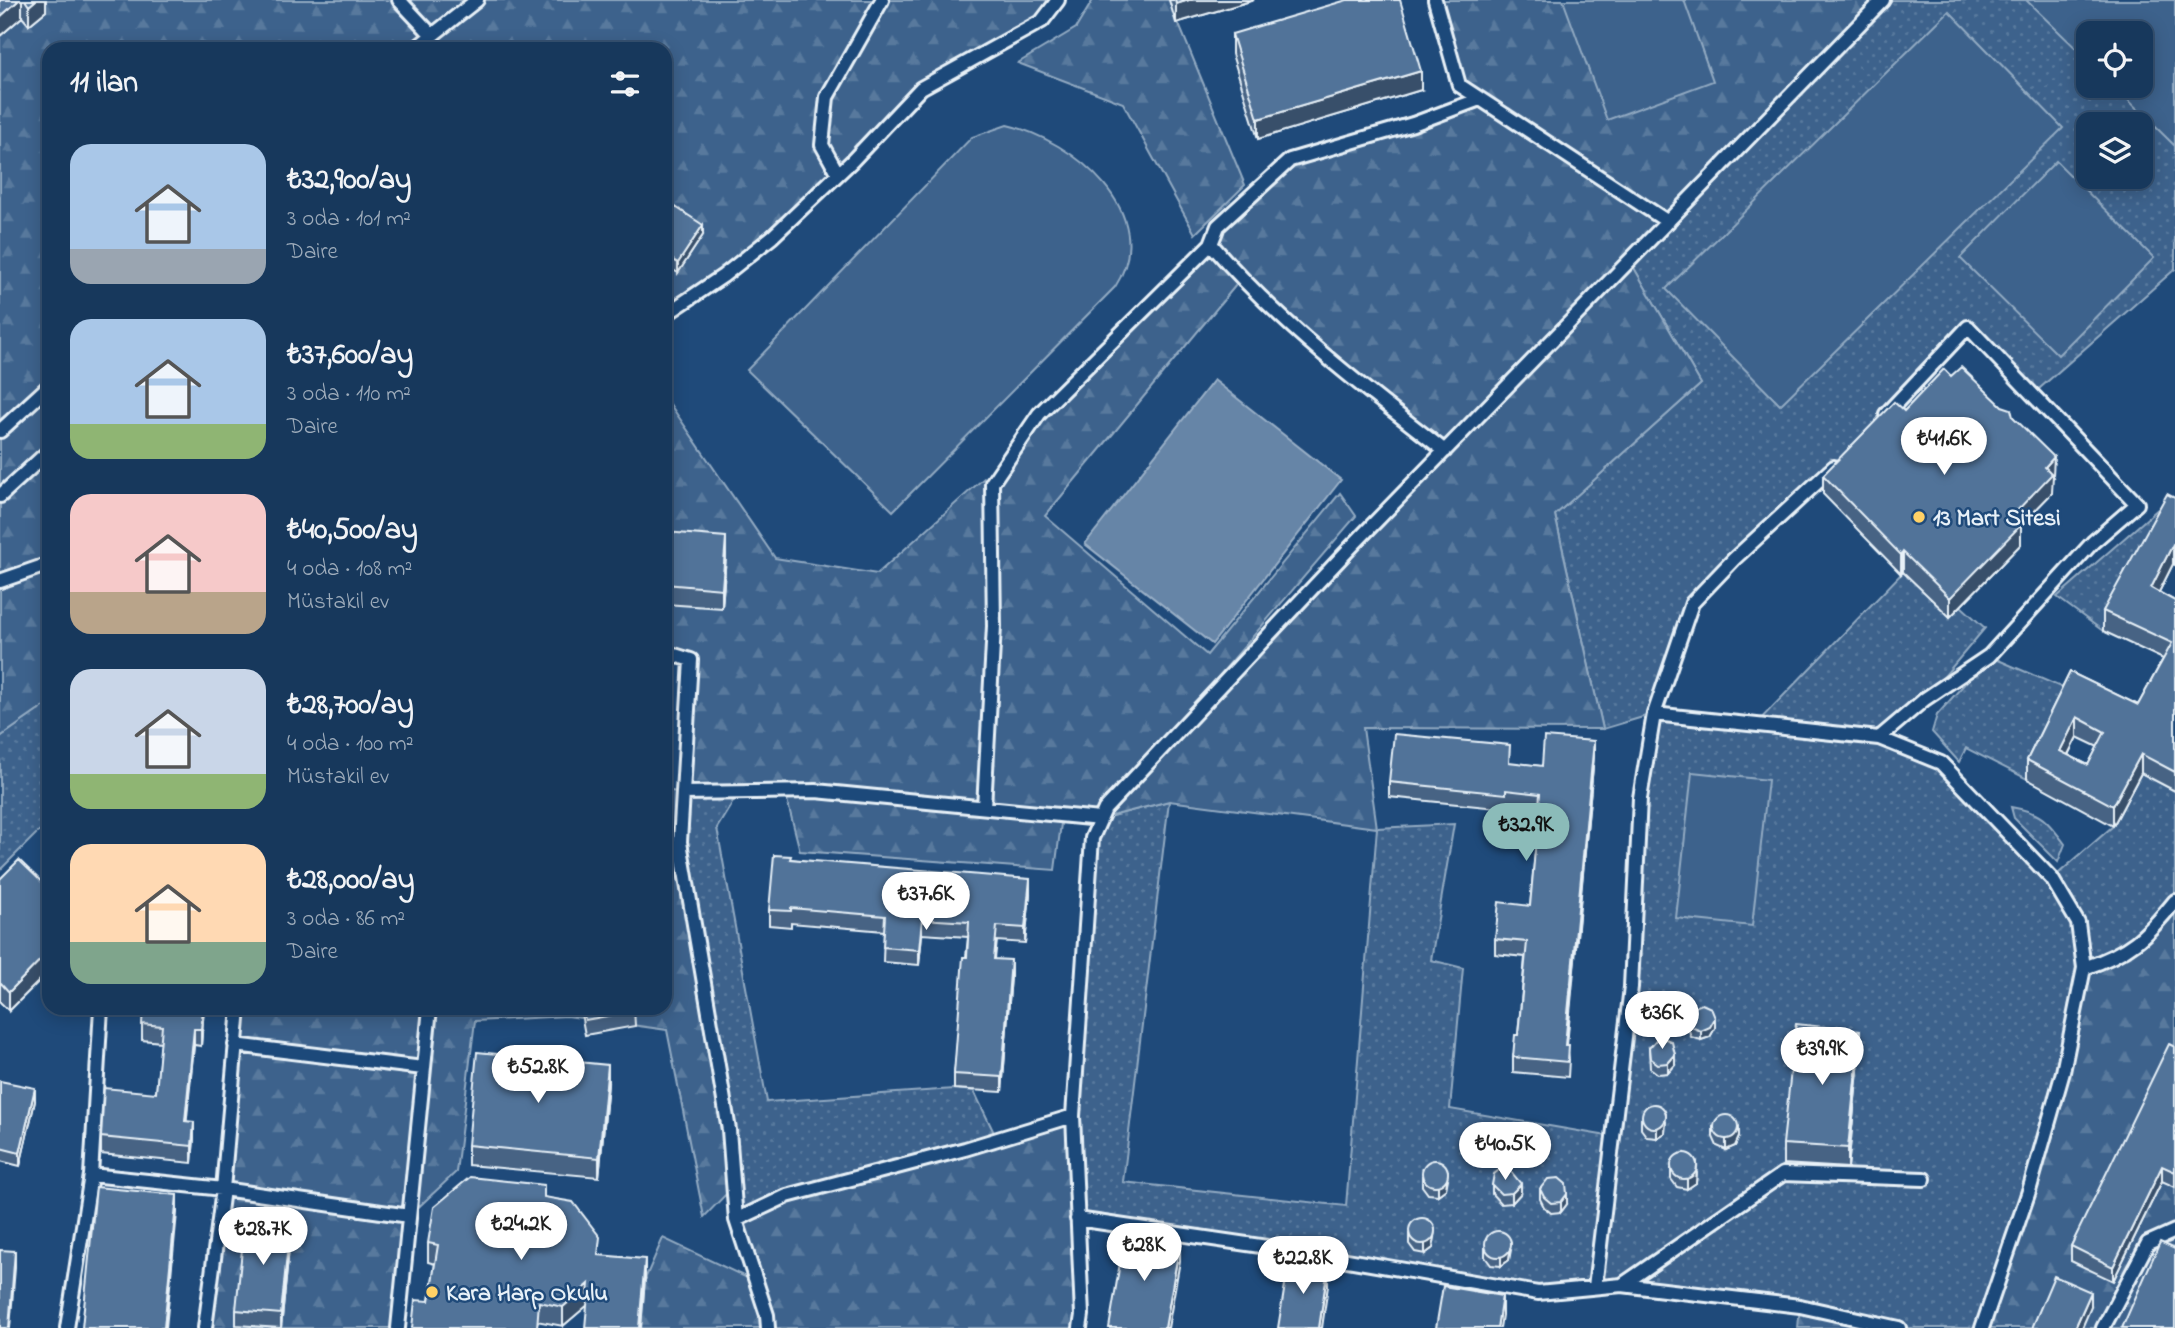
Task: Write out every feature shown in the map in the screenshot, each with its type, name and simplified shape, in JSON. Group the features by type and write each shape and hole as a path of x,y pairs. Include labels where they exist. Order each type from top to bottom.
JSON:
{"lane":[{"path":"399,0 431,34"},
{"path":"422,42 477,0"},
{"path":"838,174 822,145 827,97 882,0"},
{"path":"672,310 723,276 772,237 838,174 921,88 1042,21 1058,0"},
{"path":"1435,0 1459,85 1668,222"},
{"path":"1080,1328 1073,1116 1092,838 1105,809 1445,451 1883,0"},
{"path":"984,807 994,626 992,483 1039,414 1211,244 1218,226 1290,160 1413,124 1480,99"},
{"path":"1211,244 1255,295 1350,378 1445,451"},
{"path":"1877,422 1968,327 2137,504 2093,542 1989,656 1925,699 1879,738"},
{"path":"0,431 42,392"},
{"path":"0,495 42,458"},
{"path":"1595,1287 1631,987 1640,798 1654,714 1692,603 1734,559 1841,461"},
{"path":"0,581 42,566"},
{"path":"672,654 691,660 680,842 729,1130 736,1220 767,1315 768,1328"},
{"path":"1654,714 1879,738 1941,763 2052,879 2078,923 2084,968 2052,1111 2029,1191 1982,1328"},
{"path":"683,793 816,791 1101,819"},
{"path":"2084,968 2110,959 2147,935 2175,901"},
{"path":"67,1328 91,1175 101,1015"},
{"path":"205,1328 223,1189 238,1015"},
{"path":"398,1328 429,1015"},
{"path":"235,1045 423,1068"},
{"path":"736,1220 787,1196 965,1149 1073,1116"},
{"path":"1622,1285 1783,1174 1924,1179"},
{"path":"91,1175 223,1189 409,1216"},
{"path":"1077,1219 1301,1252 1538,1293 1622,1285 1800,1306 1899,1328"},
{"path":"2104,1328 2148,1243 2175,1231"}],"green space":[{"path":"0,0 1058,0 1042,21 921,88 772,237 672,310 672,42 42,42 42,708 0,737"},
{"path":"1093,0 1169,0 1245,185 1195,234 1123,103 1018,63 1076,28"},
{"path":"1435,0 1883,0 1630,261 1701,384 1555,515 1603,729 1363,728 1377,828 1169,801 1100,819 1062,816 1055,870 800,851 785,792 684,793 680,842 733,1187 704,1217 667,1030 567,1016 475,1021 456,1172 409,1216 398,1328 205,1328 238,1015 672,1015 672,791 683,793 691,661 672,654 672,407 775,558 877,574 984,478 993,606 992,483 1039,414 1211,244 1218,226 1290,160 1480,99 1459,85","holes":["1241,279 1445,451 1105,809 1356,516 1340,493 1207,655 1045,516"]},
{"path":"1563,0 1684,0 1713,81 1607,120"},
{"path":"1883,0 2175,0 2175,269 2032,395 1968,328 1841,461 1692,603 1654,714 1755,725 1903,572 1961,606 1985,628 1925,699 1879,737 1941,763 2052,879 2113,826 2141,773 2175,791 2175,901 2063,1072 1982,1328 1899,1328 1800,1306 1622,1285 1538,1293 1077,1219 1073,1116 1092,838 1100,819 1169,801 1123,1182 1346,1206 1377,828 1454,824 1431,960 1463,968 1450,1109 1613,1137 1640,798 1653,714 1603,729 1555,515 1701,384 1630,261"},
{"path":"2026,0 2175,0 2175,146 2153,124 2153,112 2140,112 2126,98 2153,98 2153,21 2076,21 2076,48"},
{"path":"1949,11 2063,128 1780,405 1666,289"},
{"path":"1007,125 1033,133 1058,146 1083,163 1104,184 1119,207 1128,233 1127,259 1115,287 893,511 747,370 972,137"},
{"path":"2056,161 2076,181 2076,189 2084,189 2154,258 2058,355 1960,258"},
{"path":"2159,508 2167,513 2103,631 2057,597"},
{"path":"1989,656 2070,691 2027,779 1966,748 1959,762 1932,732 1937,715"},
{"path":"42,708 42,830 0,870 0,737"},
{"path":"1692,772 1768,780 1752,926 1676,918"},
{"path":"739,792 717,828 767,1102 954,1089 974,1091 997,1139 736,1220 680,842 683,793"},
{"path":"2011,807 2037,815 2053,829 2065,844 2058,862 2014,818"},
{"path":"2175,901 2175,1328 1982,1328 2029,1191 2084,968 2110,959"},
{"path":"1073,1116 1080,1328 641,1328 645,1279 663,1238 756,1282 736,1220 787,1196"},
{"path":"1800,1306 1899,1328 1798,1328"}],"shaded area":[{"path":"1214,380 1341,480 1212,644 1085,544"}],"building":[{"path":"0,0 19,0 0,17"},
{"path":"25,0 36,0 29,6"},
{"path":"1347,0 1400,0 1421,71 1258,119 1232,34"},
{"path":"672,205 703,225 678,263 672,259"},
{"path":"1961,367 2002,406 2011,409 2013,417 2054,457 2045,467 2052,474 2012,516 2021,525 1950,598 1903,552 1901,555 1823,475 1894,402 1904,411 1944,369 1951,376"},
{"path":"2167,494 2175,498 2175,545 2173,544 2151,588 2175,601 2175,772 2141,754 2113,806 2027,760 2070,672 2138,705 2172,643 2103,611","holes":["2077,717 2105,732 2088,765 2060,751"]},
{"path":"672,533 726,537 722,589 672,585"},
{"path":"1394,734 1510,745 1509,762 1542,766 1544,737 1594,741 1565,1045 1569,1045 1568,1062 1513,1057 1515,1035 1518,1035 1527,942 1495,939 1499,902 1530,906 1540,794 1506,790 1506,794 1389,782"},
{"path":"774,855 791,856 790,859 1030,879 1025,928 997,926 994,959 1011,960 1002,1077 954,1074 963,957 967,957 969,922 922,919 919,950 883,947 885,916 791,908 791,911 769,910"},
{"path":"19,860 42,882 42,958 9,992 0,982 0,879"},
{"path":"1702,1004 1711,1008 1715,1018 1710,1027 1701,1031 1691,1027 1688,1017 1692,1008"},
{"path":"143,1015 202,1015 201,1029 194,1029 185,1121 194,1122 192,1146 101,1137 104,1088 156,1093 162,1026 142,1024"},
{"path":"584,1015 613,1015 585,1020"},
{"path":"1796,1024 1860,1031 1848,1148 1783,1144"},
{"path":"1666,1039 1672,1042 1675,1055 1668,1063 1658,1064 1650,1058 1649,1048 1656,1040"},
{"path":"2169,1044 2175,1047 2175,1172 2162,1166 2113,1267 2071,1246"},
{"path":"477,1052 608,1065 599,1158 468,1145"},
{"path":"0,1081 35,1088 20,1153 0,1148"},
{"path":"1649,1104 1659,1104 1666,1111 1666,1121 1659,1128 1649,1128 1642,1121 1642,1111"},
{"path":"1721,1115 1731,1115 1738,1122 1738,1132 1731,1139 1721,1139 1714,1132 1714,1122"},
{"path":"1684,1153 1693,1157 1697,1166 1693,1175 1684,1179 1675,1175 1671,1166 1675,1157"},
{"path":"1435,1160 1444,1164 1448,1173 1444,1182 1435,1186 1426,1182 1422,1173 1426,1164"},
{"path":"1509,1169 1521,1184 1512,1193 1501,1194 1492,1185 1494,1174 1499,1170"},
{"path":"470,1177 544,1185 544,1197 573,1202 600,1237 598,1255 645,1259 639,1328 585,1328 589,1284 563,1307 539,1302 537,1328 412,1328 415,1300 429,1301 438,1245 428,1243 434,1207"},
{"path":"1559,1178 1566,1184 1567,1194 1561,1202 1551,1203 1540,1189 1548,1179"},
{"path":"96,1187 177,1195 164,1328 82,1328"},
{"path":"1422,1218 1431,1222 1435,1231 1431,1240 1422,1244 1413,1240 1409,1231 1413,1222"},
{"path":"245,1219 290,1224 281,1314 236,1310"},
{"path":"1498,1231 1507,1235 1511,1244 1507,1253 1498,1257 1489,1253 1485,1244 1489,1235"},
{"path":"1125,1233 1180,1242 1165,1328 1109,1328"},
{"path":"2160,1242 2175,1249 2175,1328 2122,1328"},
{"path":"0,1250 15,1251 9,1328 0,1328"},
{"path":"1289,1260 1328,1267 1319,1328 1278,1328"},
{"path":"2054,1276 2091,1292 2075,1328 2032,1328"},
{"path":"1443,1286 1502,1296 1497,1328 1436,1328"}],"place":[{"name":"13 Mart Sitesi","path":"1919,517"},
{"name":"Kara Harp Okulu","path":"432,1292"}]}
